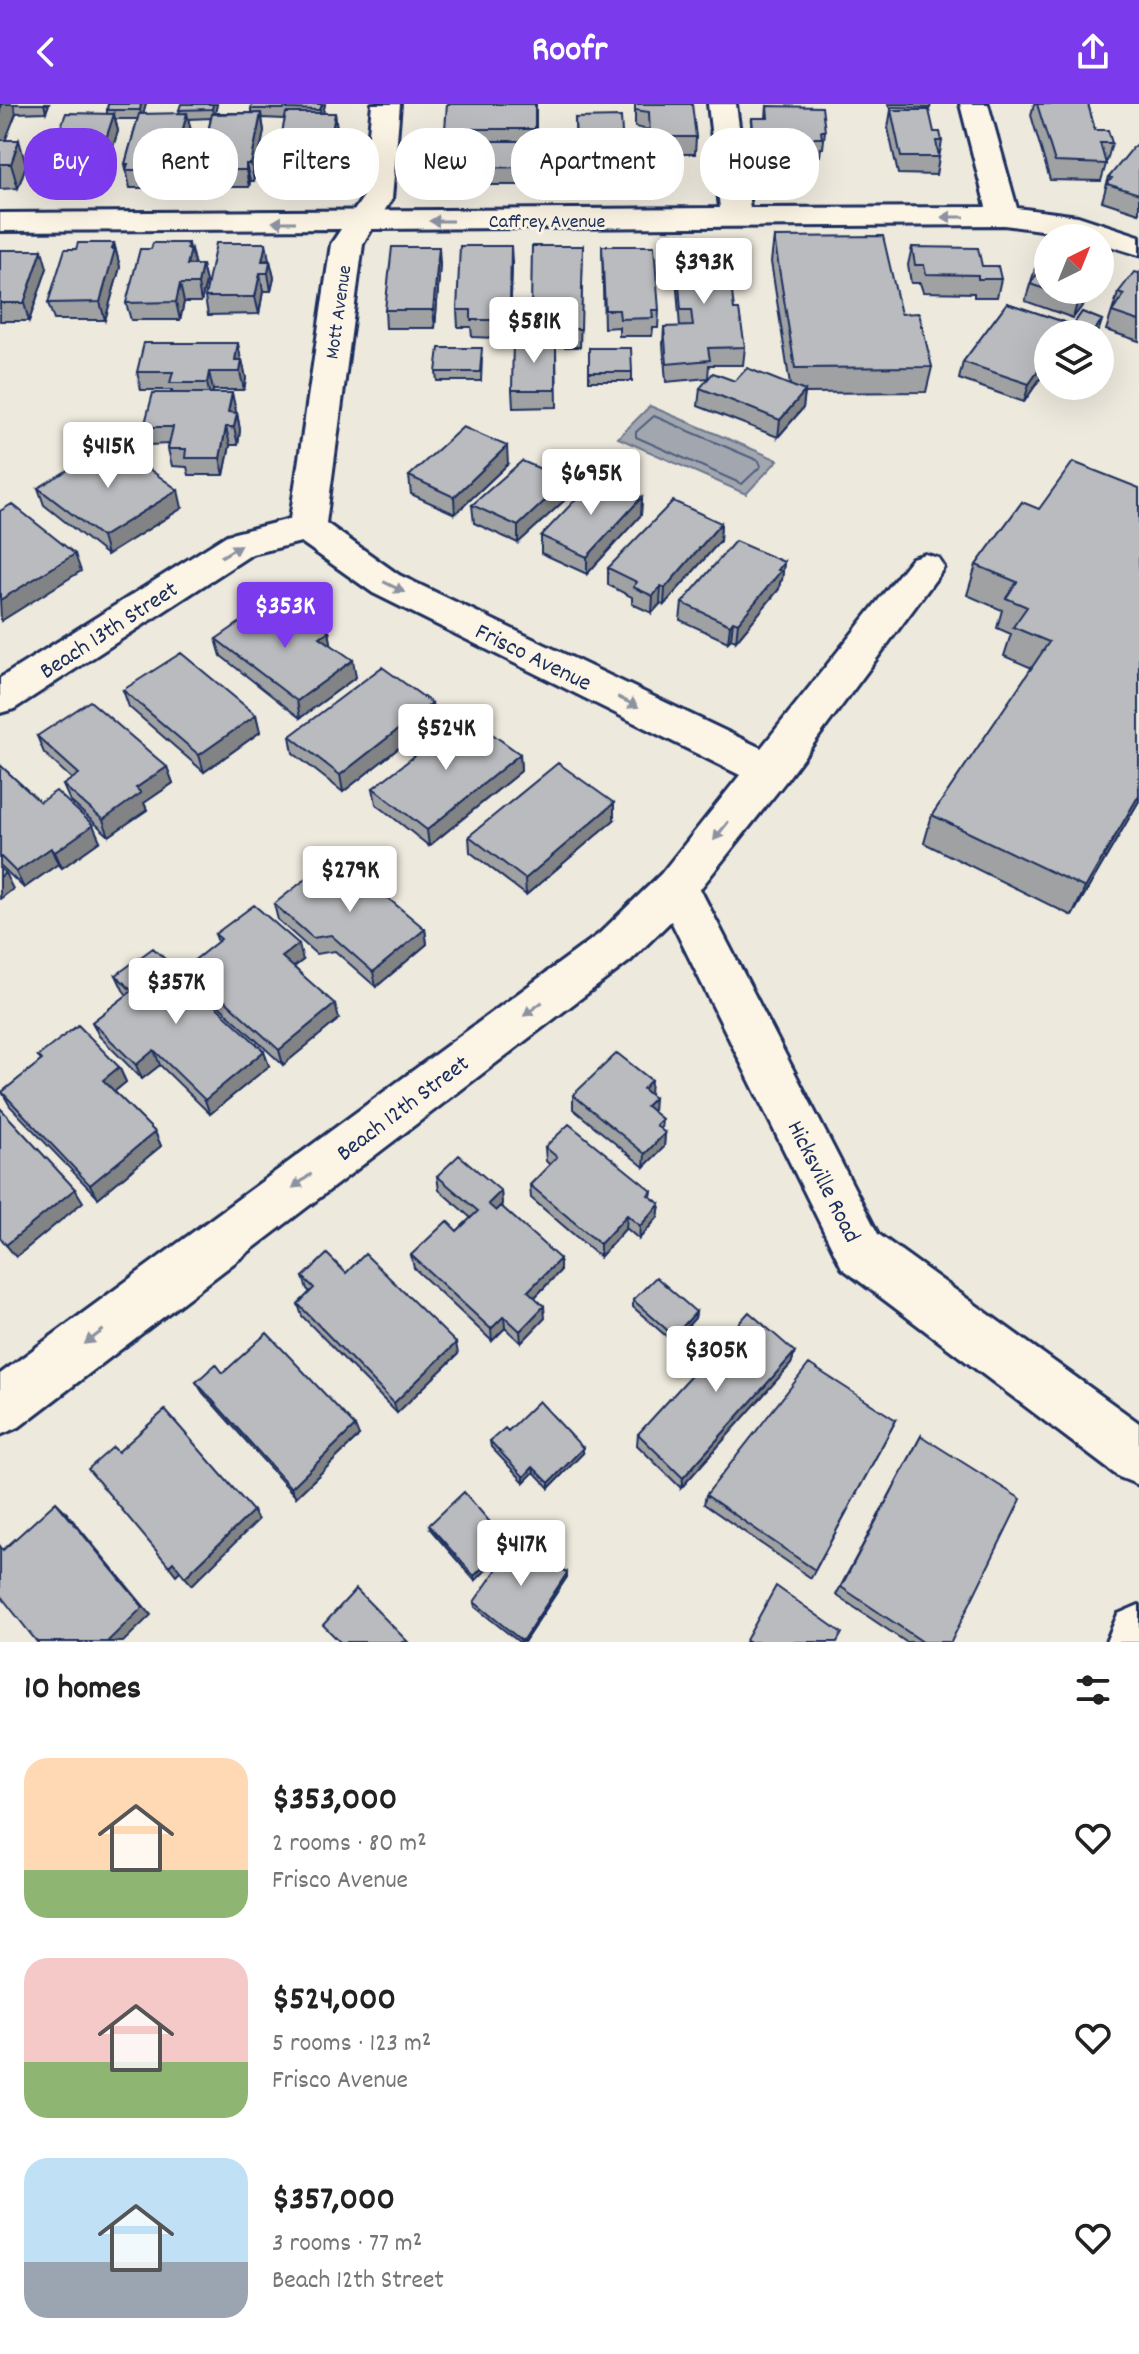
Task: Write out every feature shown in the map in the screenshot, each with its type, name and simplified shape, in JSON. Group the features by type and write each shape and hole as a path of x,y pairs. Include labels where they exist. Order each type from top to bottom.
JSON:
{"street":[{"name":"Mott Avenue","path":"307,528 347,244 377,199 386,104"},
{"path":"722,104 736,218"},
{"path":"974,104 1004,216"},
{"name":"Caffrey Avenue","path":"0,222 1004,216 1078,225 1139,246"},
{"name":"Beach 13th Street","path":"0,698 240,544 307,528"},
{"name":"Frisco Avenue","path":"307,528 386,584 770,771"},
{"name":"Beach 12th Street","path":"0,1408 615,947 677,887 770,771 925,567"},
{"name":"Hicksville Road","path":"677,887 860,1251 1139,1457"},
{"path":"1136,1642 1139,1635"}],"water":[{"path":"650,406 778,460 746,494 618,438"}],"building":[{"path":"108,104 141,104 140,110 107,110"},
{"path":"181,104 213,104 212,109 179,110"},
{"path":"252,104 286,104 284,109 251,109"},
{"path":"288,104 322,104 320,110 287,109"},
{"path":"447,104 535,104 535,128 445,128"},
{"path":"635,104 692,104 696,137 684,137 684,128 650,128 649,112 635,110"},
{"path":"1037,104 1088,104 1095,130 1108,130 1112,143 1100,143 1106,164 1055,162"},
{"path":"767,106 822,107 825,131 821,131 822,138 819,138 819,128 753,128 752,118 768,118"},
{"path":"891,110 929,110 934,132 940,132 942,141 936,141 939,157 901,157"},
{"path":"66,113 114,114 109,128 60,128"},
{"path":"187,113 183,128 135,128 139,114"},
{"path":"261,113 258,128 254,128 251,164 246,164 246,170 238,170 238,128 209,128 212,114"},
{"path":"286,113 335,113 333,128 283,128"},
{"path":"621,117 622,128 575,128 575,118"},
{"path":"133,135 133,170 126,170 128,164 125,164"},
{"path":"0,140 19,140 11,164 0,164"},
{"path":"495,141 511,141 511,167 495,167"},
{"path":"1135,145 1139,146 1139,194 1107,184 1112,178 1109,177"},
{"path":"883,236 901,314 919,313 932,367 795,368 774,237"},
{"path":"78,243 114,243 100,302 48,303 65,249 76,249"},
{"path":"153,243 188,243 187,249 191,249 187,265 202,265 198,284 180,284 176,302 126,303 140,249 151,249"},
{"path":"216,243 266,243 262,261 270,261 268,273 260,273 255,297 205,297"},
{"path":"460,246 511,246 510,311 496,310 495,320 471,320 471,310 457,310"},
{"path":"532,246 583,246 581,329 533,329"},
{"path":"602,246 654,246 659,310 652,310 653,318 620,319 619,310 605,310"},
{"path":"727,246 734,310 739,310 745,347 708,348 710,360 667,364 664,327 693,326 691,310 681,310 676,247"},
{"path":"392,247 439,247 433,310 385,310"},
{"path":"912,247 978,248 982,266 998,266 1001,279 978,279 978,275 926,274 924,265 915,265"},
{"path":"0,250 42,250 24,303 0,303"},
{"path":"1134,272 1139,273 1139,321 1112,312 1124,295 1118,293"},
{"path":"1007,303 1058,320 1034,320 1034,377 1029,384 963,362"},
{"path":"1082,312 1102,320 1076,320"},
{"path":"513,340 556,340 556,390 512,390"},
{"path":"144,343 238,343 235,360 242,360 240,372 209,372 207,383 170,383 173,372 137,372"},
{"path":"439,348 482,348 480,372 436,372"},
{"path":"589,348 631,348 632,372 589,372"},
{"path":"747,368 805,391 780,420 700,388 713,373 735,381"},
{"path":"153,393 232,393 228,412 237,413 234,427 226,427 220,458 185,458 186,449 168,449 173,427 144,427"},
{"path":"463,427 507,446 454,497 409,476"},
{"path":"113,443 178,490 102,537 38,488"},
{"path":"522,461 567,480 518,526 472,505"},
{"path":"1073,462 1139,488 1139,795 1085,888 932,815 1049,642 1013,627 1027,607 1006,598 1017,582 976,565 1022,502 1039,509"},
{"path":"596,478 642,497 587,557 541,536"},
{"path":"673,501 721,523 665,588 661,586 653,596 633,587 637,582 608,568"},
{"path":"12,504 75,554 0,600 0,511"},
{"path":"735,541 784,562 778,570 781,571 738,623 733,621 730,625 682,603"},
{"path":"271,601 302,624 311,618 329,631 320,637 353,660 297,701 216,639"},
{"path":"181,653 256,715 199,755 123,690"},
{"path":"382,667 432,703 340,775 290,736"},
{"path":"90,701 167,767 136,788 141,793 103,820 63,785 79,774 37,736"},
{"path":"467,716 520,754 427,830 373,788"},
{"path":"558,763 614,803 525,879 469,836"},
{"path":"0,765 40,802 56,791 93,825 55,852 51,848 16,872 0,856"},
{"path":"336,855 425,929 373,972 331,935 313,938 274,904"},
{"path":"254,905 299,944 282,957 335,1004 279,1050 187,966 221,939 215,934"},
{"path":"153,948 264,1051 205,1100 154,1050 136,1065 92,1022 132,991 116,975"},
{"path":"78,1025 119,1067 103,1080 155,1132 90,1185 2,1092 42,1060 38,1056"},
{"path":"617,1053 651,1080 643,1089 654,1098 646,1106 662,1119 656,1125 665,1133 645,1154 573,1095"},
{"path":"0,1108 75,1189 6,1245 0,1237"},
{"path":"569,1124 652,1191 648,1195 660,1204 640,1226 627,1215 600,1244 530,1185 557,1157 545,1147"},
{"path":"459,1155 501,1191 488,1204 496,1211 501,1206 560,1259 528,1291 544,1306 520,1331 504,1316 491,1329 411,1255 447,1221 457,1231 478,1211 437,1176"},
{"path":"327,1254 346,1273 365,1254 456,1343 394,1403 298,1304 314,1288 303,1277"},
{"path":"656,1277 696,1312 674,1336 633,1300"},
{"path":"749,1312 795,1352 683,1478 638,1434"},
{"path":"267,1333 355,1426 291,1488 196,1382 216,1364 223,1373"},
{"path":"809,1364 896,1420 815,1570 706,1495"},
{"path":"539,1401 583,1448 549,1483 533,1467 524,1477 490,1441 505,1428 508,1431"},
{"path":"165,1410 253,1511 185,1577 173,1562 169,1566 88,1469 113,1447 118,1452"},
{"path":"921,1436 1021,1499 951,1642 923,1642 841,1587"},
{"path":"464,1492 508,1543 474,1576 429,1525"},
{"path":"56,1502 143,1607 107,1642 37,1642 0,1595 0,1546 3,1550"},
{"path":"520,1536 567,1573 522,1641 474,1602"},
{"path":"776,1586 842,1633 837,1642 745,1642"},
{"path":"356,1589 408,1642 340,1642 323,1625"}]}
